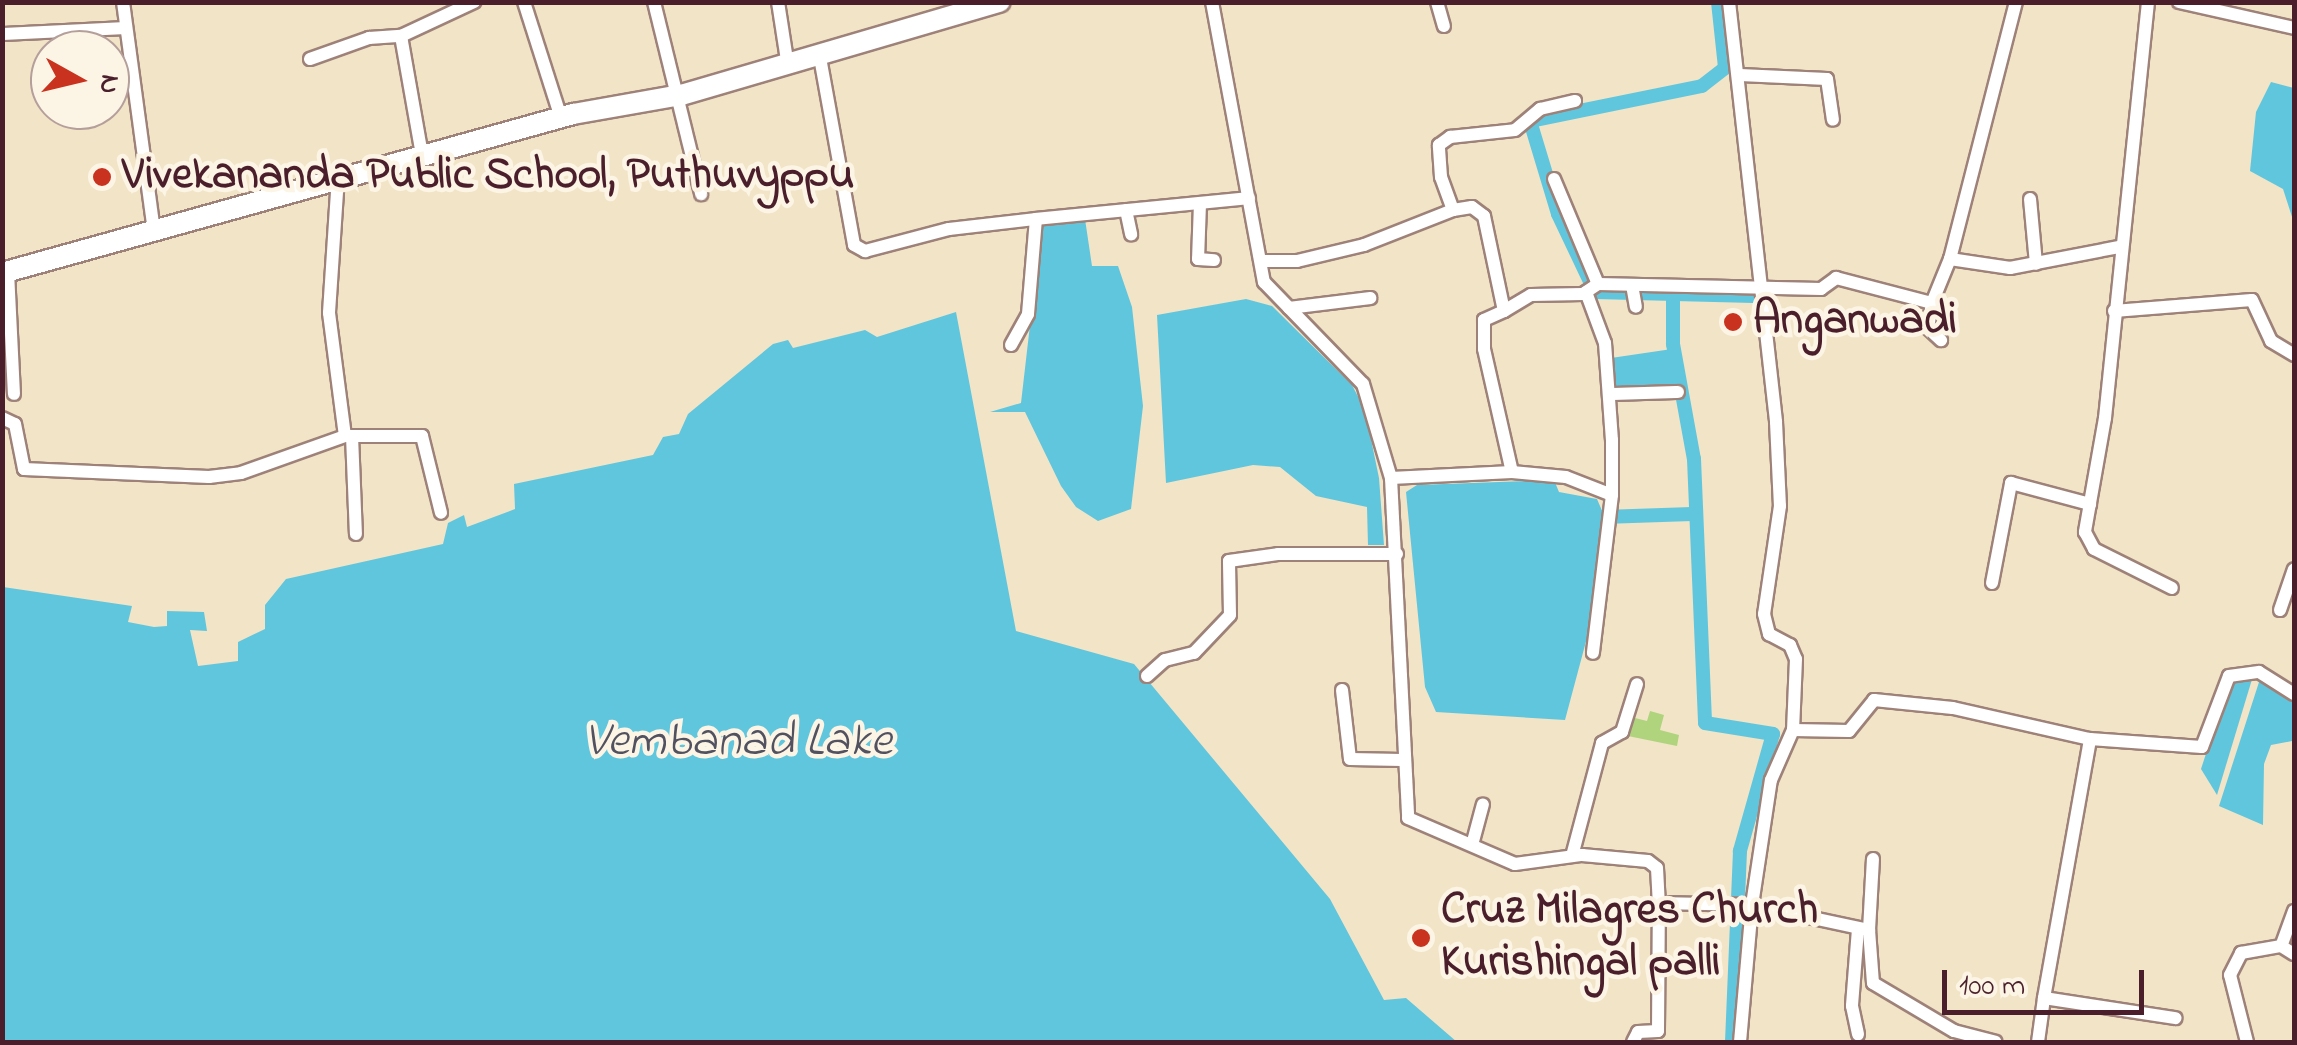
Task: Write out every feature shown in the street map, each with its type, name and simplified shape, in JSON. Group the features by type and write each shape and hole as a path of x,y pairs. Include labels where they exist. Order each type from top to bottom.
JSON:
{"main road":[{"path":"5,272 561,118 681,95 788,60 1000,2"}],"street":[{"path":"123,2 154,230"},
{"path":"310,59 369,38 401,36 474,2"},
{"path":"524,2 561,118"},
{"path":"654,2 681,95 701,194"},
{"path":"778,2 788,60"},
{"path":"1212,2 1248,198 1264,261 1264,282 1363,384 1391,478 1397,554 1402,760 1408,818 1515,864 1572,856 1654,863 1659,903 1658,1031 1638,1032 1633,1042"},
{"path":"1437,2 1444,26"},
{"path":"1729,2 1740,75 1780,506 1764,614 1769,634 1790,645 1796,659 1793,730 1771,780 1745,904 1740,1042"},
{"path":"1941,340 1928,328 1932,304 1950,259 2016,2"},
{"path":"2148,2 2090,504 2090,544 2172,588"},
{"path":"2179,2 2294,28"},
{"path":"2,34 125,28"},
{"path":"401,36 422,155"},
{"path":"820,52 854,246 864,251 949,229 1248,198"},
{"path":"1740,75 1827,79 1833,120"},
{"path":"1454,210 1441,177 1439,146 1450,137 1516,130 1540,108 1575,102"},
{"path":"338,177 329,314 348,436 356,534"},
{"path":"1554,179 1592,288 1611,394 1611,504 1592,654"},
{"path":"2030,199 2036,264"},
{"path":"1200,203 1198,258 1214,260"},
{"path":"1264,261 1297,261 1364,244 1472,207 1484,216 1504,311"},
{"path":"1126,210 1131,234"},
{"path":"1011,345 1028,314 1036,219"},
{"path":"1950,259 2010,268 2120,247"},
{"path":"5,272 14,394"},
{"path":"1512,472 1484,349 1484,320 1531,295 1632,286 1822,289 1843,278 1932,304"},
{"path":"1632,286 1636,307"},
{"path":"1289,308 1370,298"},
{"path":"2114,311 2252,300 2272,342 2294,354"},
{"path":"1611,394 1678,392"},
{"path":"2,418 15,424 24,469 209,477 241,473 348,436 422,436 441,513"},
{"path":"1391,478 1512,472 1566,477 1611,504"},
{"path":"1992,583 2011,483 2090,504"},
{"path":"1148,676 1159,662 1194,653 1230,615 1230,561 1278,554 1397,554"},
{"path":"2280,610 2294,569"},
{"path":"1793,730 1848,731 1874,700 1953,708 2090,739 2202,747 2228,676 2250,670 2294,694"},
{"path":"1572,856 1602,742 1622,732 1637,684"},
{"path":"1342,690 1350,758 1402,760"},
{"path":"2038,1042 2090,739"},
{"path":"1472,846 1483,804"},
{"path":"1858,1034 1852,1006 1873,859"},
{"path":"1659,903 1745,904 1864,929"},
{"path":"2280,946 2294,911"},
{"path":"1864,929 1873,983 1950,1037 1996,1042"},
{"path":"2247,1042 2230,975 2241,952 2280,946 2294,954"},
{"path":"2044,998 2175,1018"}],"green space":[{"path":"1650,711 1664,715 1660,730 1679,735 1677,746 1623,735 1631,717 1647,721"}],"water":[{"path":"2271,82 2294,88 2294,223 2283,189 2250,171 2256,112"},
{"path":"1085,219 1092,266 1118,266 1132,307 1143,406 1131,509 1098,521 1076,507 1061,486 1025,412 990,412 1021,403 1042,221"},
{"path":"1246,299 1272,306 1352,385 1365,410 1379,478 1384,545 1368,545 1367,507 1316,496 1280,467 1253,465 1166,483 1157,315"},
{"name":"Vembanad Lake","path":"956,312 1016,631 1134,664 1330,899 1384,1000 1406,998 1457,1042 3,1042 3,587 132,606 128,622 154,627 167,626 167,611 204,612 207,631 190,630 198,666 238,661 238,642 265,629 265,605 286,579 443,544 448,523 464,515 467,527 515,509 514,484 653,455 663,437 679,434 688,414 773,344 788,340 793,348 865,330 877,337"},
{"path":"1672,349 1678,388 1612,386 1611,358"},
{"path":"1554,480 1559,492 1597,499 1603,513 1592,619 1565,720 1436,712 1425,687 1406,492 1417,485"},
{"path":"2253,676 2217,795 2201,769 2230,680"},
{"path":"2260,679 2294,697 2292,741 2271,745 2264,764 2263,825 2219,806"}],"waterway":[{"path":"1718,2 1725,68 1702,86 1530,121 1558,214 1595,292 1754,296"},
{"path":"1673,292 1673,344 1694,459 1705,723 1773,734 1740,851 1732,1042"},
{"path":"1603,517 1692,514"}],"place":[{"name":"Vivekananda Public School, Puthuvyppu","path":"102,177"},
{"name":"Anganwadi","path":"1733,322"},
{"name":"Cruz Milagres Church Kurishingal palli","path":"1421,938"}]}
